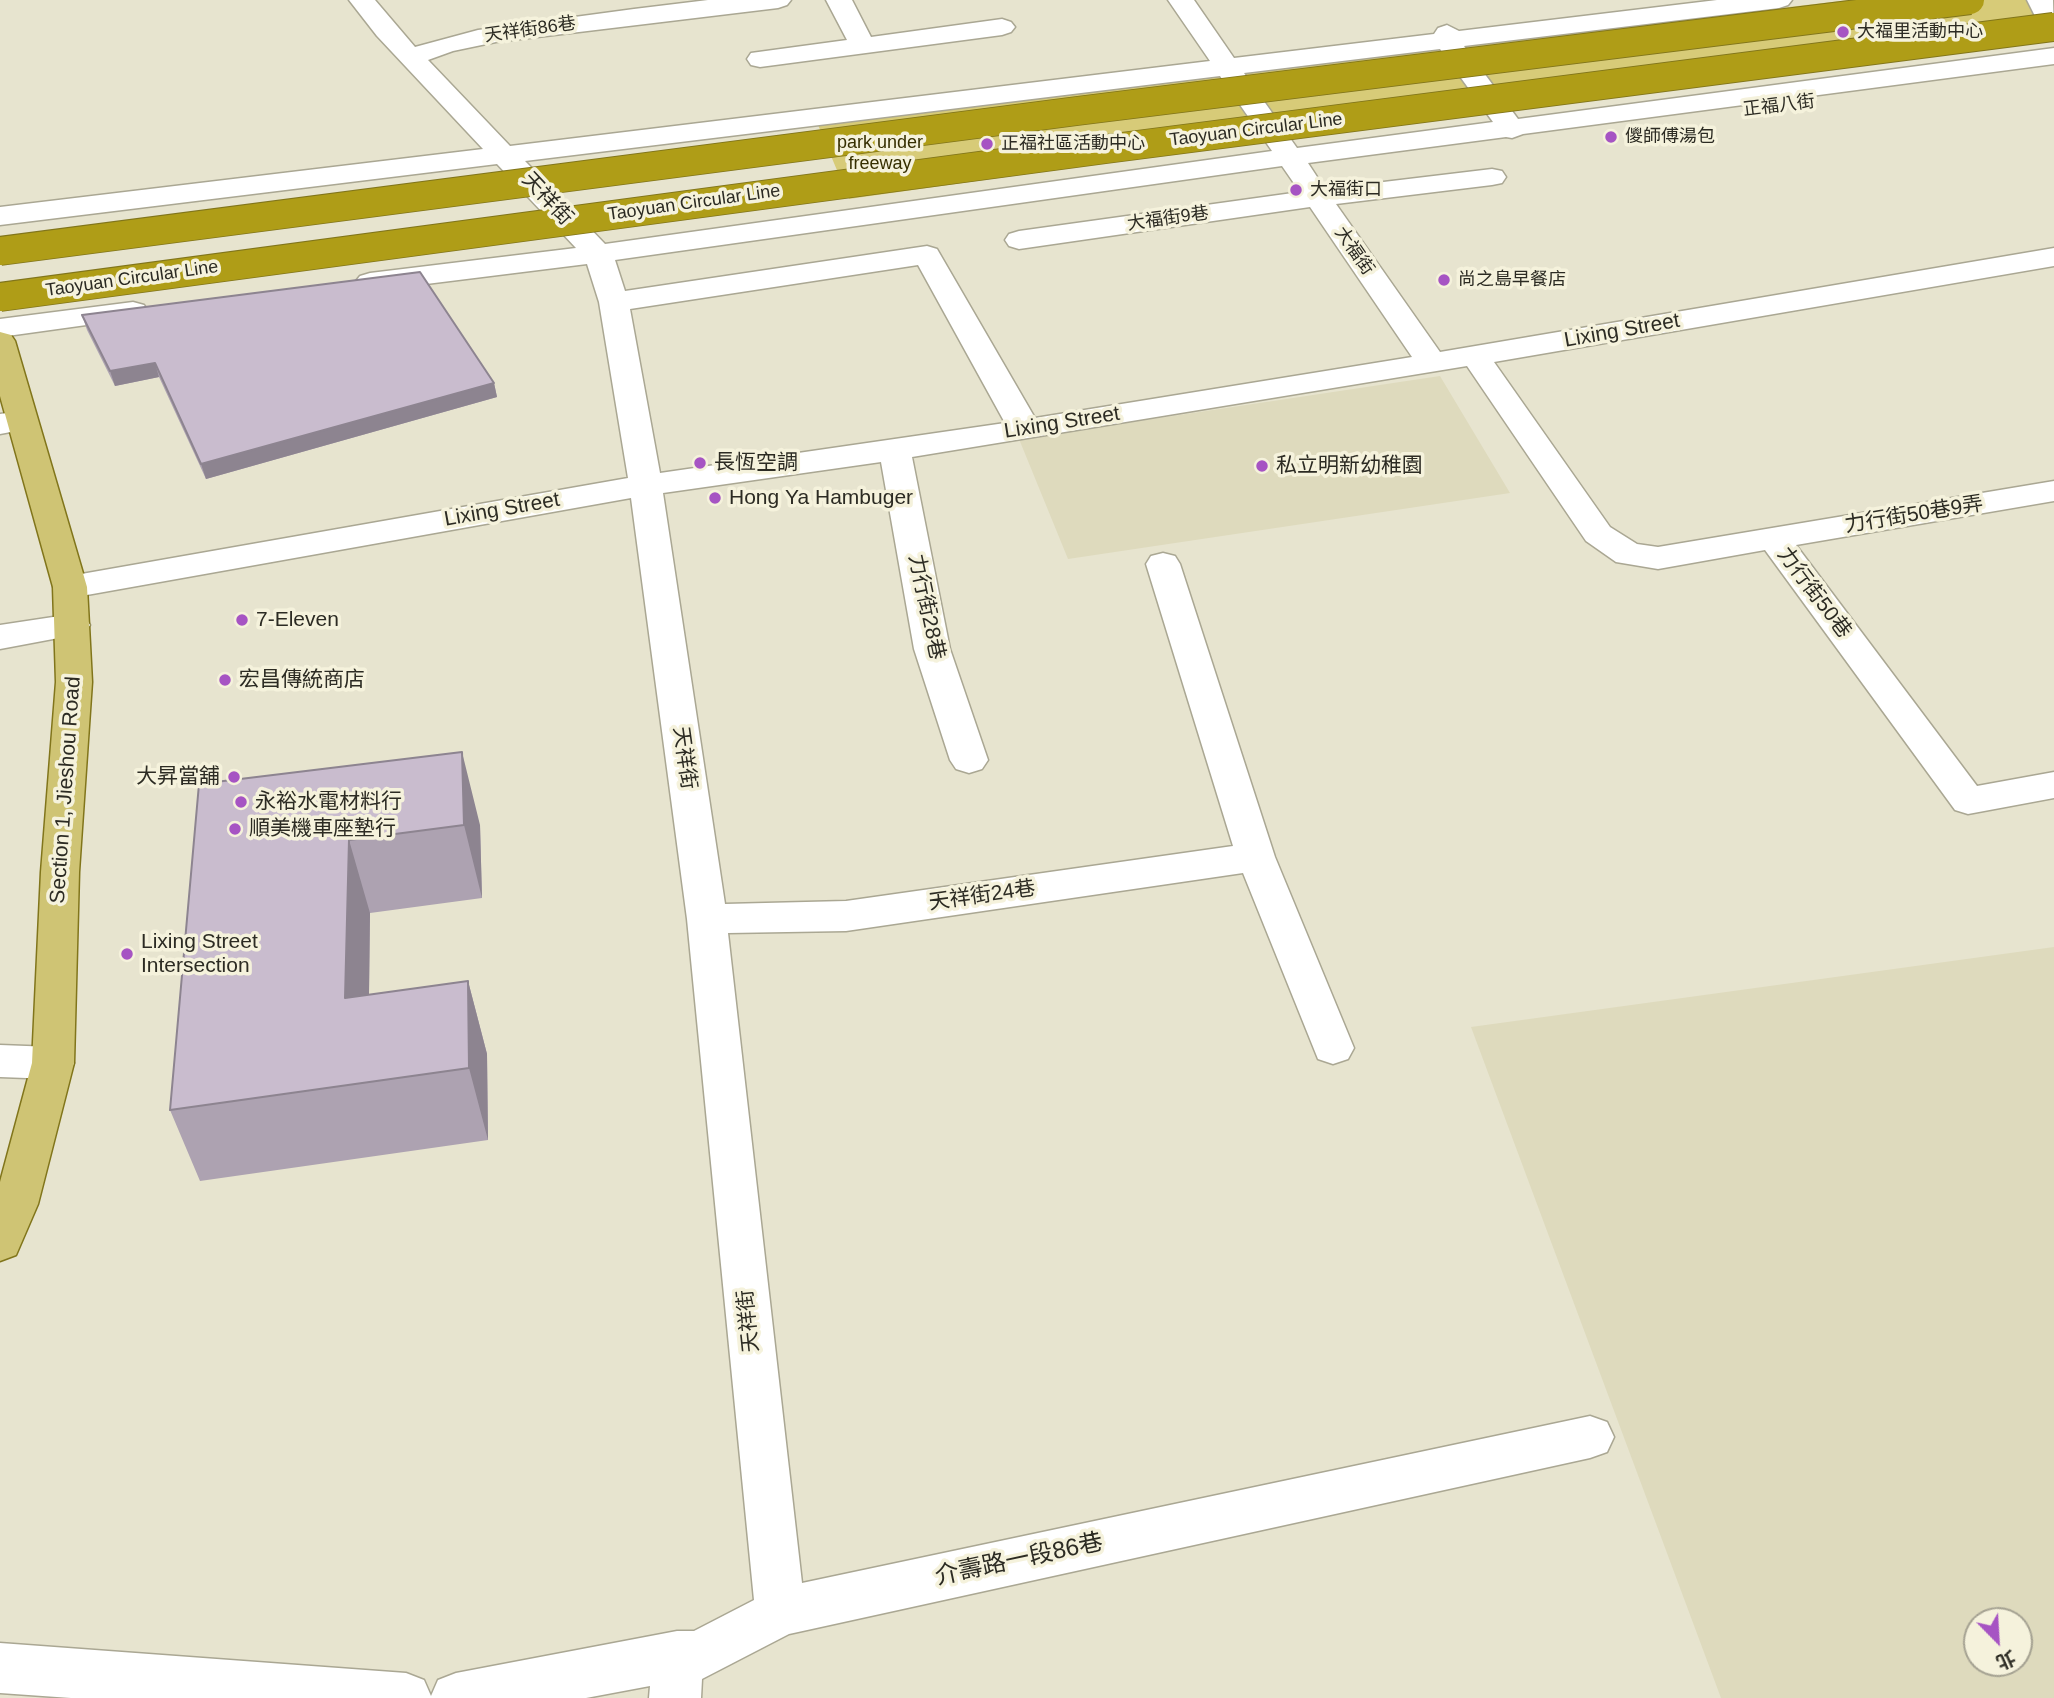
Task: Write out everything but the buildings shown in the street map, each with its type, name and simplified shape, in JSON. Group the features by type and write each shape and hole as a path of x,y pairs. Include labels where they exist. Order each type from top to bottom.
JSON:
{"highway":[{"name":"Taoyuan Circular Line","path":"0,251 1063,113 1970,0"},
{"name":"Taoyuan Circular Line","path":"0,297 1106,149 2054,29"}],"main road":[{"name":"Section 1, Jieshou Road","path":"0,341 10,422 70,587 74,682 60,872 52,1063 16,1204 0,1242"}],"street":[{"name":"天祥街","path":"362,0 386,31 598,254 614,302 646,485 707,919 780,1612"},
{"name":"天祥街86巷","path":"412,58 434,47 483,37 652,13 778,0"},
{"path":"839,0 863,46"},
{"name":"大福街","path":"1181,0 1432,363"},
{"path":"1510,128 1446,39 1447,19 1606,0"},
{"path":"0,216 506,156 1718,4 1779,0"},
{"path":"2040,0 2054,29"},
{"path":"760,59 1002,27"},
{"path":"340,286 598,254 1290,157 2054,56"},
{"name":"正福八街","path":"1510,128 1520,140 2054,70"},
{"name":"大福街9巷","path":"1018,240 1317,198 1492,177"},
{"path":"614,302 927,256 1025,429"},
{"name":"Lixing Street","path":"70,587 646,485 1025,429 1475,356 2054,257"},
{"path":"0,328 163,307"},
{"name":"力行街50巷","path":"1475,356 1598,534 1628,554 1658,558 1773,538 1968,801 2054,785"},
{"name":"力行街28巷","path":"895,450 932,649 970,760"},
{"name":"力行街50巷9弄","path":"1773,538 2054,491"},
{"path":"1163,564 1256,856 1333,1048"},
{"path":"0,637 73,625"},
{"name":"天祥街24巷","path":"707,919 846,916 1256,856"},
{"path":"0,1061 52,1063"},
{"name":"介壽路一段86巷","path":"456,1698 676,1677 699,1656 780,1612 1590,1437"},
{"path":"0,1668 406,1698"}],"shaded area":[{"name":"私立明新幼稚園","path":"1440,376 1510,493 1068,559 1019,439"},
{"path":"2054,947 2054,1698 1721,1698 1471,1027"}],"green space":[{"name":"park under freeway","path":"1849,0 2054,0 2054,37 1311,134 849,199 816,120"}],"place":[{"name":"大福里活動中心","path":"1843,32"},
{"name":"儍師傅湯包","path":"1611,137"},
{"name":"正福社區活動中心","path":"987,144"},
{"name":"大福街口","path":"1296,190"},
{"name":"尚之島早餐店","path":"1444,280"},
{"name":"長恆空調","path":"700,463"},
{"name":"私立明新幼稚園","path":"1262,466"},
{"name":"Hong Ya Hambuger","path":"715,498"},
{"name":"7-Eleven","path":"242,620"},
{"name":"宏昌傳統商店","path":"225,680"},
{"name":"大昇當舖","path":"234,777"},
{"name":"永裕水電材料行","path":"241,802"},
{"name":"順美機車座墊行","path":"235,829"},
{"name":"Lixing Street Intersection","path":"127,954"}]}
